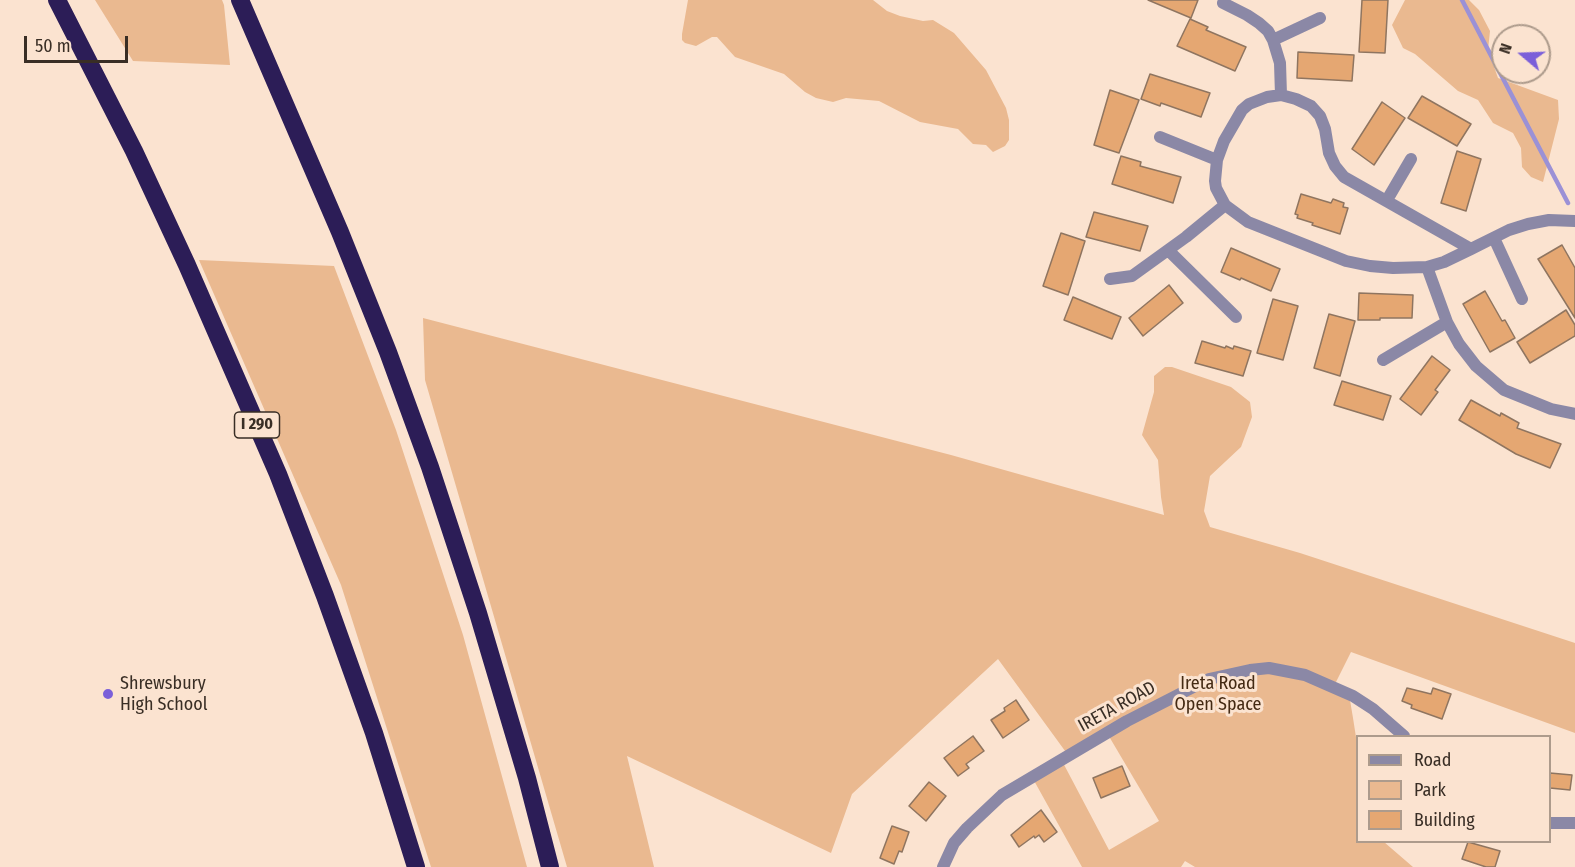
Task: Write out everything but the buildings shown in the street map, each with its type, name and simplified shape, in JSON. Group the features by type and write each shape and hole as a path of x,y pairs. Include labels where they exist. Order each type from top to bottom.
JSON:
{"highway":[{"name":"I 290","path":"57,0 114,110 187,265 278,474 374,733 416,867"},
{"path":"240,0 340,232 388,352 430,467 478,613 527,778 550,867"}],"street":[{"path":"1223,3 1247,15 1268,31 1280,63 1281,95"},
{"path":"1273,40 1320,18"},
{"path":"1472,249 1344,177 1338,171 1329,153 1320,116 1311,106 1281,95 1259,99 1242,110 1224,141 1217,160 1216,188 1226,205 1234,213 1248,222 1346,261 1393,268 1427,267 1472,249 1509,230 1549,220 1575,221"},
{"path":"1160,137 1217,160"},
{"path":"1387,200 1411,159"},
{"path":"1110,279 1132,276 1226,205"},
{"path":"1494,238 1522,299"},
{"path":"1168,250 1236,317"},
{"path":"1427,267 1447,322 1458,344 1476,366 1502,388 1551,409 1575,414"},
{"path":"1383,360 1447,322"},
{"name":"IRETA ROAD","path":"943,867 954,843 1002,795 1127,721 1209,679 1269,668 1305,675 1353,696 1373,709 1403,735"},
{"path":"1551,823 1575,822"}],"green space":[{"path":"95,0 222,0 230,65 133,61"},
{"path":"688,0 873,0 887,11 900,16 923,21 933,20 954,33 986,70 1006,108 1009,120 1009,140 1005,146 993,152 986,145 973,144 958,129 920,122 879,101 846,98 833,102 816,98 784,74 735,57 717,37 712,37 696,46 685,43 682,40 682,34"},
{"path":"1405,0 1469,0 1479,10 1490,31 1488,50 1491,58 1491,84 1514,84 1558,100 1559,119 1543,182 1531,177 1522,167 1521,148 1513,133 1493,123 1478,100 1458,91 1415,54 1403,48 1392,25"},
{"path":"199,260 334,266 396,430 463,635 527,867 431,867 341,585"},
{"name":"Ireta Road Open Space","path":"423,318 951,455 1164,515 1158,460 1142,435 1154,392 1154,376 1165,367 1172,367 1231,387 1250,402 1252,417 1241,447 1210,476 1204,511 1210,527 1300,553 1575,643 1575,733 1351,652 1334,686 1349,694 1356,738 1356,843 1385,843 1413,867 1195,867 1185,861 1181,867 1082,867 1032,777 1061,759 1109,850 1159,821 1107,733 1068,755 998,659 852,794 831,853 627,756 654,867 567,867 425,380"}],"waterway":[{"path":"1462,0 1568,203"}],"place":[{"name":"Shrewsbury High School","path":"108,694"}]}
